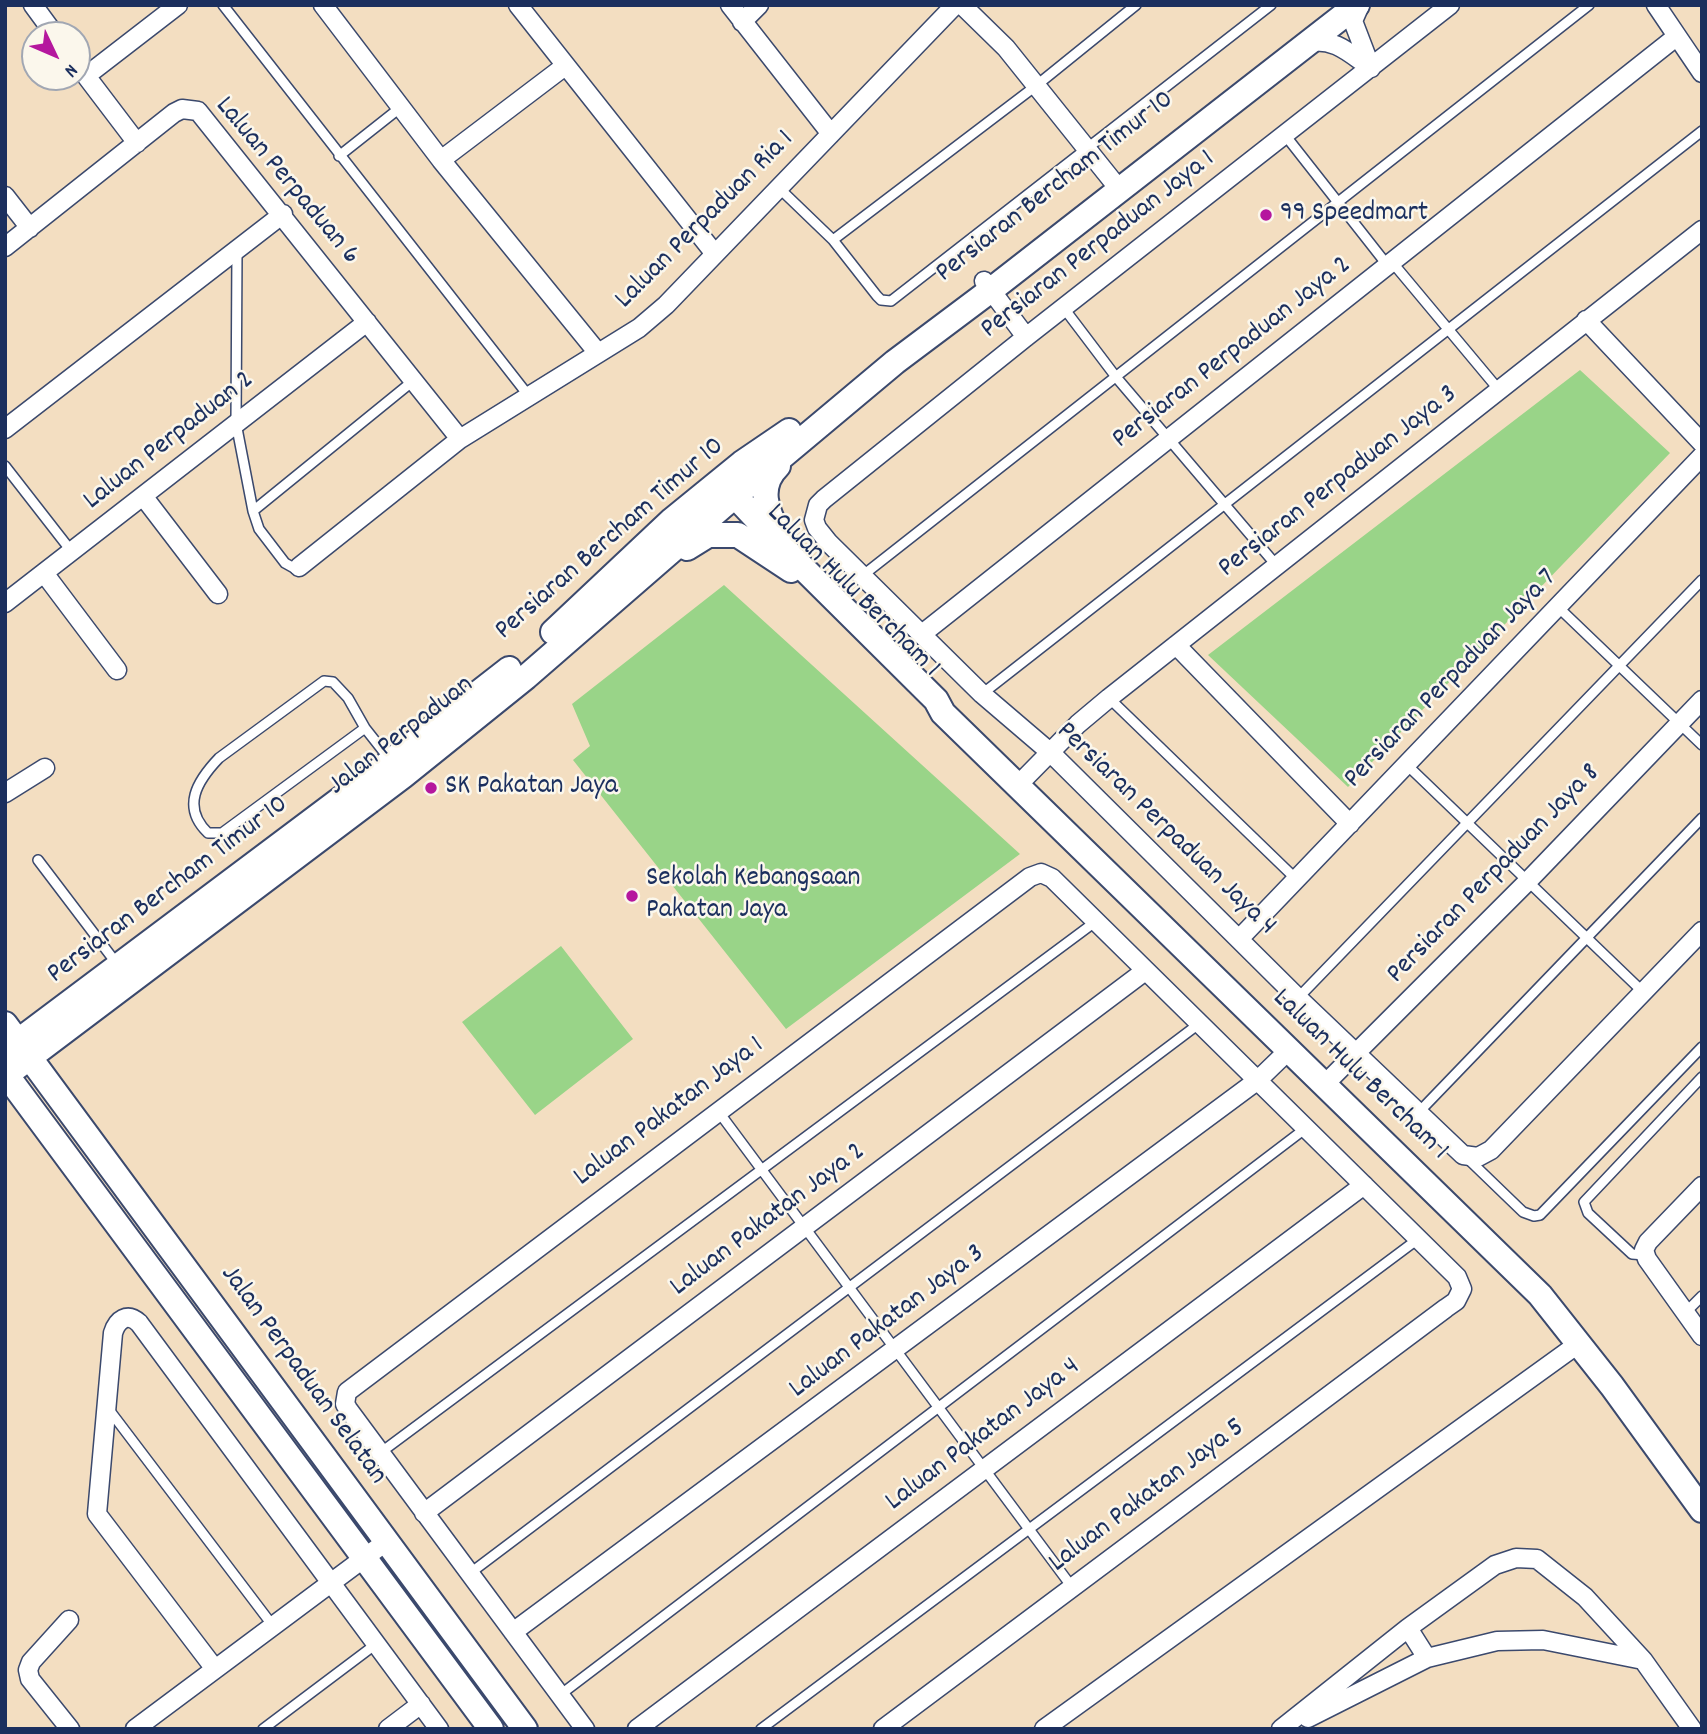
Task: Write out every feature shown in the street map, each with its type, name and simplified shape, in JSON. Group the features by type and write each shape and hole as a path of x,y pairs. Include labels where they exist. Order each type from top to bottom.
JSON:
{"street":[{"path":"33,5 45,21"},
{"path":"91,63 178,5"},
{"path":"323,5 441,160 598,353"},
{"path":"518,5 715,254"},
{"path":"730,5 831,134"},
{"path":"743,22 759,5"},
{"name":"Laluan Perpaduan Ria 1","path":"299,567 460,439 639,328 666,305 955,5"},
{"path":"962,5 1006,48 1116,185"},
{"name":"Persiaran Bercham Timur 10","path":"727,499 987,286 1340,5"},
{"path":"1358,5 1353,21 1371,68"},
{"name":"Persiaran Bercham Timur 10","path":"1116,185 1358,5"},
{"name":"Persiaran Perpaduan Jaya 1","path":"829,543 817,528 815,512 818,505 1063,307 1450,5"},
{"path":"1656,5 1702,73"},
{"name":"Persiaran Perpaduan Jaya 2","path":"922,634 1676,37"},
{"path":"1309,42 1324,40 1333,43 1371,68"},
{"path":"441,160 565,66"},
{"path":"91,83 137,143"},
{"name":"Laluan Perpaduan 6","path":"5,247 174,113 190,108 198,111 460,439"},
{"path":"5,196 30,228"},
{"path":"5,429 283,215"},
{"name":"Persiaran Perpaduan Jaya 3","path":"1018,785 1078,724 1109,698 1702,230"},
{"path":"987,286 1026,337"},
{"name":"Persiaran Bercham Timur 10","path":"607,597 672,520 742,463 772,444 987,286"},
{"path":"1586,320 1702,443"},
{"name":"Laluan Perpaduan 2","path":"5,603 367,322"},
{"path":"795,567 768,515 766,487 773,471 834,411"},
{"path":"727,499 731,483 772,444"},
{"name":"Persiaran Perpaduan Jaya 7","path":"1240,938 1702,456"},
{"path":"143,496 218,594"},
{"name":"Laluan Hulu Bercham 1","path":"727,499 936,700 943,713 1541,1295 1702,1510"},
{"name":"Jalan Perpaduan","path":"11,1057 251,888 397,769 526,677 607,597 727,499"},
{"path":"607,597 708,536 738,535 795,567"},
{"name":"Persiaran Perpaduan Jaya 4","path":"829,543 982,694 1051,753 1298,998 1463,1155"},
{"path":"44,573 117,670"},
{"path":"1176,645 1350,824"},
{"name":"Persiaran Perpaduan Jaya 8","path":"1324,1085 1528,881 1702,700"},
{"path":"5,793 46,768"},
{"name":"Persiaran Bercham Timur 10","path":"11,1057 118,966 208,898 397,769"},
{"name":"Laluan Pakatan Jaya 1","path":"379,1453 348,1409 345,1398 351,1387 1030,877 1041,873 1052,878 1095,922"},
{"path":"208,898 216,898 235,884 244,884 251,888"},
{"path":"1095,922 1418,1239"},
{"path":"1463,1155 1485,1155 1510,1132 1702,931"},
{"name":"Laluan Pakatan Jaya 2","path":"424,1513 1145,971"},
{"name":"Laluan Pakatan Jaya 3","path":"513,1632 1258,1080 1289,1050"},
{"name":"Jalan Perpaduan Selatan","path":"11,1057 387,1541 525,1729"},
{"name":"Jalan Perpaduan Selatan","path":"11,1057 365,1558 491,1729"},
{"name":"Laluan Pakatan Jaya 4","path":"636,1729 1364,1185"},
{"path":"1702,1186 1646,1246 1645,1255 1702,1336"},
{"name":"Laluan Pakatan Jaya 5","path":"883,1729 1460,1296 1460,1282 1418,1239"},
{"path":"215,1669 98,1518 113,1333 118,1321 123,1318 129,1317 139,1323 439,1729"},
{"path":"1044,1729 1578,1344"},
{"path":"379,1453 585,1729"},
{"path":"135,1729 387,1541"},
{"path":"1281,1729 1408,1628 1495,1565 1516,1558 1537,1559 1585,1597 1643,1660 1692,1729"},
{"path":"69,1620 31,1661 28,1670 30,1678 70,1729"},
{"path":"1408,1628 1427,1658"},
{"path":"1287,1729 1427,1658 1497,1641 1543,1640 1643,1660"},
{"path":"387,1729 421,1704"}],"lane":[{"path":"223,5 528,395"},
{"path":"833,240 1037,85 1136,5"},
{"path":"779,188 833,240 877,296 881,300 891,301 1270,5"},
{"path":"862,576 1589,5"},
{"path":"339,156 401,107"},
{"path":"982,694 1702,131"},
{"path":"1285,135 1390,264 1499,390"},
{"path":"237,249 236,423 253,512 259,529 285,563 294,568 299,567"},
{"path":"1063,307 1116,377 1170,437 1277,566"},
{"path":"253,512 413,381"},
{"path":"5,466 72,552"},
{"path":"1298,998 1702,580"},
{"path":"1558,607 1702,745"},
{"path":"365,728 222,833 208,833 197,821 194,808 196,790 204,773 219,758 317,684 328,680 338,686 357,710 365,728 397,769"},
{"path":"1109,698 1297,880"},
{"path":"1407,765 1643,992"},
{"path":"1418,1113 1702,818"},
{"path":"38,860 118,966"},
{"path":"379,1453 1095,922"},
{"path":"469,1574 1200,1023"},
{"name":"Persiaran Perpaduan Jaya 4","path":"1463,1155 1523,1212 1534,1216 1545,1210 1702,1047"},
{"path":"1645,1255 1632,1254 1588,1213 1584,1202 1702,1077"},
{"path":"717,1111 1072,1587"},
{"path":"560,1695 1306,1128"},
{"path":"761,1729 1418,1239"},
{"path":"1685,1313 1702,1296"},
{"path":"106,1406 273,1626"},
{"path":"263,1729 376,1644"}],"green space":[{"path":"1580,370 1670,453 1348,787 1208,655"},
{"path":"724,585 1020,854 786,1029 573,760 590,746 572,704"},
{"path":"561,946 633,1039 535,1115 462,1022"}],"place":[{"name":"99 Speedmart","path":"1266,215"},
{"name":"SK Pakatan Jaya","path":"431,788"},
{"name":"Sekolah Kebangsaan Pakatan Jaya","path":"632,896"}]}
